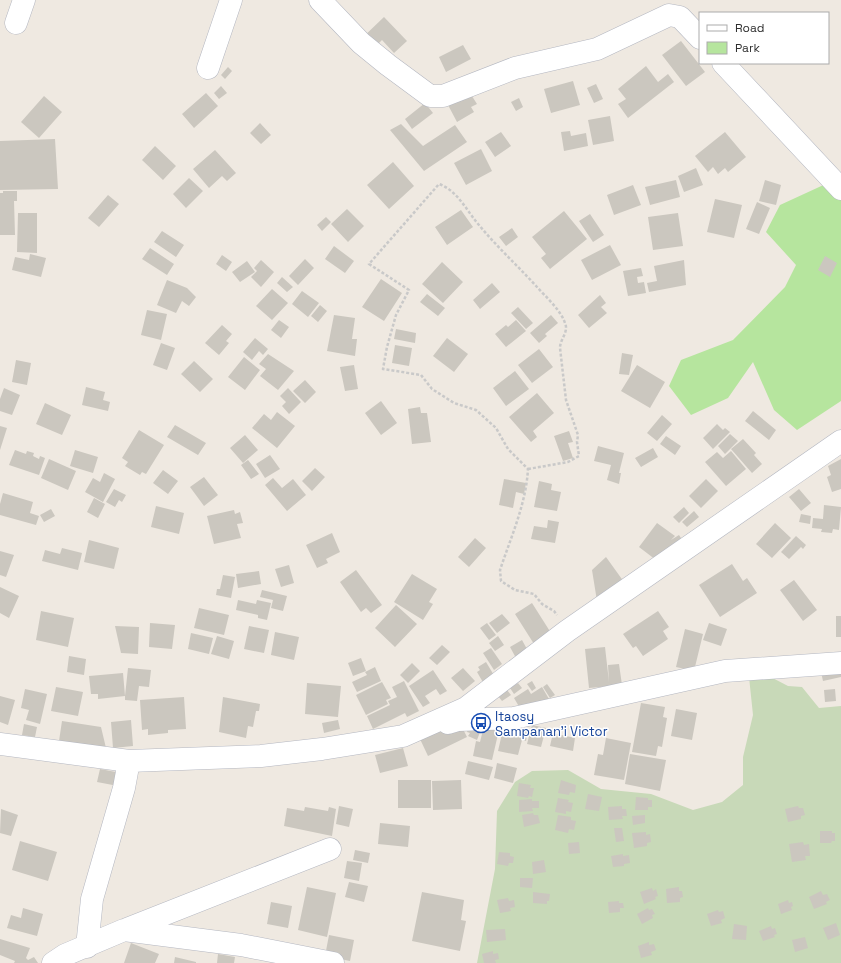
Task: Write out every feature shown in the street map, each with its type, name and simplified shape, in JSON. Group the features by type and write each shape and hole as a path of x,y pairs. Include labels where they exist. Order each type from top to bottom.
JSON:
{"street":[{"path":"16,23 24,0"},
{"path":"208,68 231,0"},
{"path":"320,0 361,43 430,96 443,96 515,68 597,48 669,15 680,17 699,37"},
{"path":"724,64 841,189"},
{"path":"403,736 466,708 567,631 841,441"},
{"path":"0,744 129,761 261,756 322,749 403,736 458,720 514,718 725,670 841,663"},
{"path":"72,957 92,899 124,788 129,761"},
{"path":"72,957 124,930 330,848"},
{"path":"124,930 241,945 332,963"}],"path":[{"path":"439,184 448,187 459,198 485,233 550,300 566,323 566,333 560,342 560,348 567,405 578,435 577,442 579,456 568,462 528,469 508,449 496,428 476,410 454,403 432,389 421,375 384,369 387,347 396,315 409,290 369,264 439,184"},
{"path":"528,469 524,500 500,570 502,581 516,590 534,594 542,604 554,611 567,631"}],"green space":[{"path":"830,182 841,189 841,401 797,430 774,410 753,362 728,398 691,415 669,386 681,360 733,340 785,287 796,265 766,232 780,205"},
{"path":"763,673 788,686 802,687 819,708 841,706 841,963 477,963 495,869 497,811 515,782 532,771 568,770 601,789 651,794 693,810 722,802 743,785 743,757 753,715 749,677"}],"building":[{"path":"384,17 407,41 394,53 382,40 371,51 360,40"},
{"path":"681,41 705,72 686,86 662,55"},
{"path":"463,45 471,59 446,72 439,57"},
{"path":"646,66 658,82 668,74 674,82 628,118 618,104 626,99 618,89"},
{"path":"228,67 232,71 225,79 221,75"},
{"path":"573,81 580,105 551,113 544,89"},
{"path":"596,84 603,99 594,103 587,88"},
{"path":"221,86 227,93 219,99 214,93"},
{"path":"206,93 218,106 194,128 182,114"},
{"path":"470,93 477,104 471,107 474,112 457,122 448,105"},
{"path":"44,96 62,112 39,138 21,122"},
{"path":"519,98 523,107 516,111 511,102"},
{"path":"425,103 433,113 412,129 405,119"},
{"path":"610,116 614,141 593,145 588,120"},
{"path":"260,123 271,135 261,144 250,133"},
{"path":"401,124 423,146 455,125 467,142 424,171 390,130"},
{"path":"570,131 571,136 586,133 588,146 564,151 561,132"},
{"path":"501,132 511,146 495,157 485,142"},
{"path":"725,132 746,157 728,172 725,168 718,174 713,167 708,172 695,156"},
{"path":"55,139 58,189 0,190 0,141"},
{"path":"155,146 176,166 163,180 142,160"},
{"path":"481,149 492,171 466,185 454,163"},
{"path":"215,150 236,173 227,181 222,176 209,188 193,169"},
{"path":"393,162 414,186 389,209 367,185"},
{"path":"696,168 703,185 684,192 678,176"},
{"path":"189,178 203,191 186,208 173,194"},
{"path":"676,180 680,197 650,205 645,187"},
{"path":"765,180 781,185 776,205 759,201"},
{"path":"633,185 641,205 614,215 607,195"},
{"path":"3,191 17,191 17,201 14,201 15,235 0,235 0,193 3,193"},
{"path":"108,195 119,204 99,227 88,218"},
{"path":"715,199 742,205 734,238 707,232"},
{"path":"757,202 770,208 759,234 746,229"},
{"path":"347,209 364,226 348,242 331,224"},
{"path":"461,210 473,227 447,245 435,227"},
{"path":"564,211 587,239 550,269 541,258 546,254 532,237"},
{"path":"18,213 37,213 37,253 17,252"},
{"path":"678,213 683,246 653,250 648,217"},
{"path":"590,214 604,235 593,242 579,221"},
{"path":"326,217 331,222 322,231 317,225"},
{"path":"512,228 518,237 506,246 499,237"},
{"path":"162,231 184,245 176,257 154,242"},
{"path":"610,245 621,265 592,280 581,260"},
{"path":"334,246 354,261 345,273 325,259"},
{"path":"150,248 174,264 167,275 142,259"},
{"path":"30,254 46,258 41,277 12,270 15,257 29,260"},
{"path":"222,255 232,262 226,271 216,264"},
{"path":"825,256 837,263 830,277 818,270"},
{"path":"305,259 314,268 298,285 289,276"},
{"path":"261,260 274,272 261,287 251,277 257,271 254,268"},
{"path":"684,260 686,285 649,292 647,283 657,281 654,266"},
{"path":"247,261 255,272 240,282 232,272"},
{"path":"442,262 463,282 443,303 422,284"},
{"path":"641,268 643,276 637,277 638,283 644,282 646,293 628,296 623,271"},
{"path":"282,277 293,287 287,292 277,283"},
{"path":"381,279 402,293 384,321 362,307"},
{"path":"167,280 187,288 196,297 189,306 182,301 176,313 157,305"},
{"path":"492,283 500,292 480,309 473,300"},
{"path":"272,289 288,303 272,320 256,306"},
{"path":"302,291 319,303 308,317 292,304"},
{"path":"427,294 445,308 438,316 420,302"},
{"path":"600,295 606,303 601,307 607,313 589,328 578,315"},
{"path":"320,305 327,311 318,322 311,316"},
{"path":"518,307 533,323 526,329 511,313"},
{"path":"147,310 167,314 161,340 141,335"},
{"path":"334,315 355,318 352,339 357,339 355,356 327,351"},
{"path":"551,315 558,323 545,334 547,336 539,343 530,333"},
{"path":"279,320 289,327 281,338 271,330"},
{"path":"516,320 526,331 506,347 495,334 506,325 508,327"},
{"path":"222,325 232,334 226,341 229,343 219,355 205,343"},
{"path":"396,329 416,333 415,343 394,339"},
{"path":"255,338 268,349 263,355 259,351 252,360 243,352"},
{"path":"447,338 468,354 454,372 433,356"},
{"path":"161,343 175,348 167,370 153,365"},
{"path":"395,345 412,348 409,366 392,363"},
{"path":"539,349 553,367 532,383 518,365"},
{"path":"622,353 633,355 629,375 619,374"},
{"path":"268,354 294,371 278,390 260,376 266,369 259,364"},
{"path":"244,357 260,370 245,390 228,377"},
{"path":"16,360 31,363 27,385 12,382"},
{"path":"194,361 213,379 200,392 181,374"},
{"path":"354,365 358,389 345,391 340,367"},
{"path":"637,365 665,382 650,408 621,391"},
{"path":"515,371 529,389 506,406 493,388"},
{"path":"305,380 316,392 305,403 293,391"},
{"path":"86,387 105,392 103,400 110,402 108,411 82,405"},
{"path":"4,388 20,395 12,415 0,411 0,399"},
{"path":"288,388 301,402 289,414 282,406 286,402 280,396"},
{"path":"537,393 554,413 533,431 537,437 531,442 509,417"},
{"path":"381,401 397,423 381,435 365,413"},
{"path":"45,403 71,415 62,435 36,424"},
{"path":"420,407 421,413 427,413 431,442 412,444 408,409"},
{"path":"753,411 776,430 769,440 745,421"},
{"path":"277,412 295,426 277,448 252,428 264,414 271,420"},
{"path":"662,415 672,424 657,441 647,433"},
{"path":"717,424 723,430 725,428 730,432 713,449 703,438"},
{"path":"175,425 206,443 198,455 167,437"},
{"path":"0,426 7,428 0,450"},
{"path":"139,430 164,445 146,474 142,472 140,475 125,466 128,462 122,458"},
{"path":"569,431 573,442 568,443 573,458 563,461 554,436"},
{"path":"730,434 738,441 725,454 718,446"},
{"path":"245,435 258,450 243,463 230,448"},
{"path":"666,436 681,446 675,455 660,444"},
{"path":"743,439 756,453 754,455 762,464 752,473 731,449"},
{"path":"598,446 624,453 619,473 621,473 619,484 607,480 611,465 594,461"},
{"path":"653,448 658,457 641,467 635,458"},
{"path":"15,450 26,454 27,451 34,453 33,456 39,459 40,456 45,458 39,475 9,465"},
{"path":"75,450 98,457 93,473 70,466"},
{"path":"731,451 746,469 726,486 705,462 717,452 723,458"},
{"path":"270,455 280,469 265,478 256,464"},
{"path":"49,459 76,471 68,490 41,478"},
{"path":"841,459 841,489 832,492 827,477 831,475 828,466"},
{"path":"248,460 259,474 251,479 241,465"},
{"path":"315,468 325,477 312,491 302,481"},
{"path":"163,470 178,481 168,494 153,483"},
{"path":"104,473 115,479 103,502 85,492 93,478 100,482"},
{"path":"204,477 218,495 204,506 190,487"},
{"path":"273,478 282,488 293,479 306,495 287,511 265,485"},
{"path":"504,479 526,483 524,494 516,492 513,508 499,505"},
{"path":"706,479 718,491 701,508 689,496"},
{"path":"539,481 552,484 551,490 561,492 557,511 534,507"},
{"path":"114,489 126,495 122,502 119,500 115,507 106,502"},
{"path":"799,489 811,503 801,511 789,497"},
{"path":"3,493 33,502 30,513 39,516 36,525 0,515 0,504"},
{"path":"94,498 105,504 98,518 87,512"},
{"path":"824,505 841,507 839,530 833,529 832,533 821,532 822,529 812,528 813,518 823,519"},
{"path":"156,506 184,513 179,534 151,527"},
{"path":"684,507 689,513 679,523 673,517"},
{"path":"51,509 55,516 44,522 40,515"},
{"path":"234,510 235,514 240,512 243,523 237,524 241,538 214,544 207,516"},
{"path":"694,511 699,517 687,527 682,522"},
{"path":"801,514 811,516 810,524 799,522"},
{"path":"548,520 559,522 555,543 531,539 534,526 547,528"},
{"path":"657,523 675,536 671,540 679,535 685,544 667,556 663,551 656,560 639,547"},
{"path":"775,523 791,538 772,558 756,544"},
{"path":"332,533 340,552 326,559 328,563 317,568 306,545"},
{"path":"796,536 806,545 803,549 801,547 789,559 781,552"},
{"path":"475,538 486,548 469,567 458,557"},
{"path":"89,540 119,548 114,569 84,562"},
{"path":"62,548 82,553 78,570 42,561 45,550 60,554"},
{"path":"0,551 14,555 6,577 0,575"},
{"path":"606,557 624,582 597,601 592,570"},
{"path":"732,564 743,581 747,578 757,593 720,617 699,585"},
{"path":"289,565 294,583 281,587 275,569"},
{"path":"356,570 382,605 371,613 366,608 361,612 340,582"},
{"path":"259,571 261,584 238,588 236,574"},
{"path":"412,574 437,589 429,602 433,604 423,620 394,602"},
{"path":"223,575 235,577 231,598 216,595 217,589 220,589"},
{"path":"794,580 817,610 803,621 780,590"},
{"path":"0,587 19,596 9,618 0,613"},
{"path":"262,590 287,596 283,611 271,608 273,600 260,597"},
{"path":"238,600 256,604 257,600 271,603 267,620 258,618 258,615 236,610"},
{"path":"532,603 551,633 534,644 515,614"},
{"path":"396,605 417,624 395,647 375,628"},
{"path":"199,608 229,615 224,635 194,628"},
{"path":"41,611 74,618 68,647 36,640"},
{"path":"658,611 669,627 663,631 668,639 643,656 636,646 633,648 623,634"},
{"path":"502,614 510,623 497,633 489,623"},
{"path":"836,616 841,616 841,637 836,637"},
{"path":"150,623 175,625 172,649 149,647"},
{"path":"487,623 496,635 489,640 480,628"},
{"path":"709,623 727,629 721,646 703,640"},
{"path":"115,626 139,627 138,654 121,653"},
{"path":"249,626 269,630 264,653 244,649"},
{"path":"685,629 703,634 694,671 676,667"},
{"path":"275,632 299,637 294,660 271,655"},
{"path":"191,633 213,638 209,654 188,649"},
{"path":"217,636 234,641 229,659 211,654"},
{"path":"498,636 504,645 495,651 489,643"},
{"path":"522,640 528,651 516,658 510,647"},
{"path":"442,645 450,652 437,665 429,658"},
{"path":"605,647 609,682 608,665 619,664 622,685 589,688 585,649"},
{"path":"491,648 502,664 494,670 483,653"},
{"path":"69,656 86,659 84,675 67,672"},
{"path":"361,658 366,671 353,676 348,663"},
{"path":"486,662 495,677 484,684 477,672 480,670 478,667"},
{"path":"412,663 420,671 408,683 400,675"},
{"path":"375,667 381,681 357,692 352,682 367,675 365,672"},
{"path":"841,667 841,677 823,681 821,672"},
{"path":"128,668 151,670 149,687 139,686 137,701 125,700"},
{"path":"463,668 475,681 463,691 451,678"},
{"path":"433,670 447,691 440,695 436,689 425,696 430,703 423,707 409,686"},
{"path":"123,673 125,696 98,699 98,694 91,694 89,676"},
{"path":"404,681 419,711 407,717 405,713 373,729 367,716 390,705 388,701 397,697 392,687"},
{"path":"532,681 536,688 532,691 527,684"},
{"path":"382,682 391,698 386,700 388,704 366,715 356,695"},
{"path":"307,683 341,686 338,717 305,714"},
{"path":"518,683 522,688 514,694 510,688"},
{"path":"547,684 555,695 550,698 543,687"},
{"path":"56,687 83,692 78,716 51,711"},
{"path":"542,687 549,699 524,715 514,698 528,689 531,694"},
{"path":"25,689 47,694 40,724 26,720 29,710 21,708"},
{"path":"835,689 836,701 825,702 824,690"},
{"path":"507,690 511,695 502,701 498,696"},
{"path":"0,696 15,700 8,725 0,722"},
{"path":"184,697 186,729 168,730 168,733 148,735 148,729 142,730 140,700"},
{"path":"223,697 260,704 259,711 256,711 253,727 248,726 246,738 219,732"},
{"path":"641,703 665,707 663,717 667,718 662,747 658,746 656,756 632,752"},
{"path":"676,709 697,713 692,740 671,736"},
{"path":"131,720 133,746 113,748 111,722"},
{"path":"338,720 340,729 324,733 322,723"},
{"path":"62,721 101,727 106,748 59,741"},
{"path":"471,722 482,727 477,740 468,736 470,733 467,732"},
{"path":"24,724 37,727 35,737 22,735"},
{"path":"448,725 447,734 462,727 467,737 428,756 420,739"},
{"path":"504,725 528,730 526,741 522,740 518,755 498,751"},
{"path":"532,725 546,728 541,747 527,744"},
{"path":"484,726 499,730 492,760 473,756 476,741 480,742"},
{"path":"553,733 575,738 573,751 550,746"},
{"path":"606,738 631,743 624,780 594,775 598,754 603,755"},
{"path":"403,748 408,766 380,773 375,755"},
{"path":"630,754 666,760 660,791 625,784"},
{"path":"468,761 493,767 489,780 465,774"},
{"path":"497,763 517,768 513,783 494,778"},
{"path":"100,769 121,773 118,786 97,782"},
{"path":"398,780 431,780 431,808 398,808"},
{"path":"461,780 462,809 433,810 432,781"},
{"path":"561,780 576,785 575,793 570,792 569,795 558,793"},
{"path":"519,783 531,785 530,788 534,788 532,797 529,796 528,798 517,796"},
{"path":"588,794 602,797 599,811 585,809"},
{"path":"636,797 648,798 648,800 652,800 652,807 648,807 648,810 635,810"},
{"path":"558,798 569,800 568,802 573,803 571,812 566,811 566,814 555,812"},
{"path":"532,799 532,801 539,801 539,808 532,808 533,811 519,812 519,800"},
{"path":"339,806 353,809 349,827 336,824"},
{"path":"622,806 622,809 626,809 627,816 622,816 623,819 609,820 608,807"},
{"path":"798,806 799,808 803,808 805,815 801,816 801,819 788,822 785,809"},
{"path":"305,807 328,811 329,807 336,809 332,836 284,826 287,808 304,811"},
{"path":"1,809 18,815 11,836 0,833"},
{"path":"533,813 534,815 538,815 540,823 524,827 522,815"},
{"path":"558,815 571,817 571,820 576,821 574,830 569,829 568,833 555,830"},
{"path":"645,815 645,823 633,825 632,816"},
{"path":"380,823 410,826 408,847 378,844"},
{"path":"614,828 622,828 624,841 616,842"},
{"path":"820,831 832,831 832,833 835,833 835,841 832,841 831,843 820,843"},
{"path":"646,832 646,835 650,834 651,842 647,843 647,846 634,848 632,833"},
{"path":"20,841 57,852 48,881 12,870"},
{"path":"579,842 580,853 569,854 568,843"},
{"path":"803,842 804,845 809,844 810,856 805,856 806,860 792,862 789,844"},
{"path":"355,850 370,853 368,863 353,860"},
{"path":"499,852 510,853 510,856 514,857 513,863 509,863 508,866 497,864"},
{"path":"623,854 623,856 629,855 630,863 624,864 624,866 613,867 611,856"},
{"path":"544,860 546,872 533,874 532,862"},
{"path":"347,861 362,863 359,881 344,878"},
{"path":"520,878 533,878 532,888 520,887"},
{"path":"349,882 368,886 364,902 345,897"},
{"path":"307,887 336,893 327,937 298,930"},
{"path":"679,887 679,891 682,891 683,897 680,898 680,902 667,903 666,889"},
{"path":"652,888 653,891 656,889 658,896 655,897 656,899 644,904 640,892"},
{"path":"821,891 823,895 827,894 830,900 826,902 827,904 814,909 809,897"},
{"path":"422,892 464,900 461,920 466,921 460,951 412,941"},
{"path":"533,892 550,894 547,904 533,903"},
{"path":"508,898 509,901 514,900 515,907 510,908 511,911 500,913 497,900"},
{"path":"788,900 789,903 792,902 792,910 781,914 778,904"},
{"path":"619,901 619,903 623,903 624,908 620,908 620,912 609,913 608,902"},
{"path":"271,902 292,906 288,928 267,924"},
{"path":"23,908 43,914 37,936 7,928 11,915 21,918"},
{"path":"648,908 649,910 652,909 655,914 652,915 653,918 642,924 637,914"},
{"path":"718,910 719,912 723,911 725,918 721,920 722,923 711,926 707,914"},
{"path":"836,923 840,935 828,940 823,928"},
{"path":"734,924 747,926 746,940 732,939"},
{"path":"771,926 772,929 775,928 777,934 774,935 775,937 763,941 759,931"},
{"path":"505,929 506,940 487,942 486,930"},
{"path":"329,935 354,940 350,961 325,956"},
{"path":"805,937 808,948 795,952 792,940"},
{"path":"0,939 30,948 26,958 28,960 34,957 38,963 14,963 15,961 0,955"},
{"path":"649,942 649,945 654,944 656,950 651,952 652,955 641,958 638,946"},
{"path":"131,943 159,954 155,963 124,963"},
{"path":"493,951 493,954 498,953 499,959 495,960 496,963 484,963 482,954"},
{"path":"218,954 235,957 234,963 217,963"},
{"path":"175,957 196,962 196,963 174,963"}],"place":[{"name":"Itaosy Sampanan'i Victor","path":"481,723"}]}
